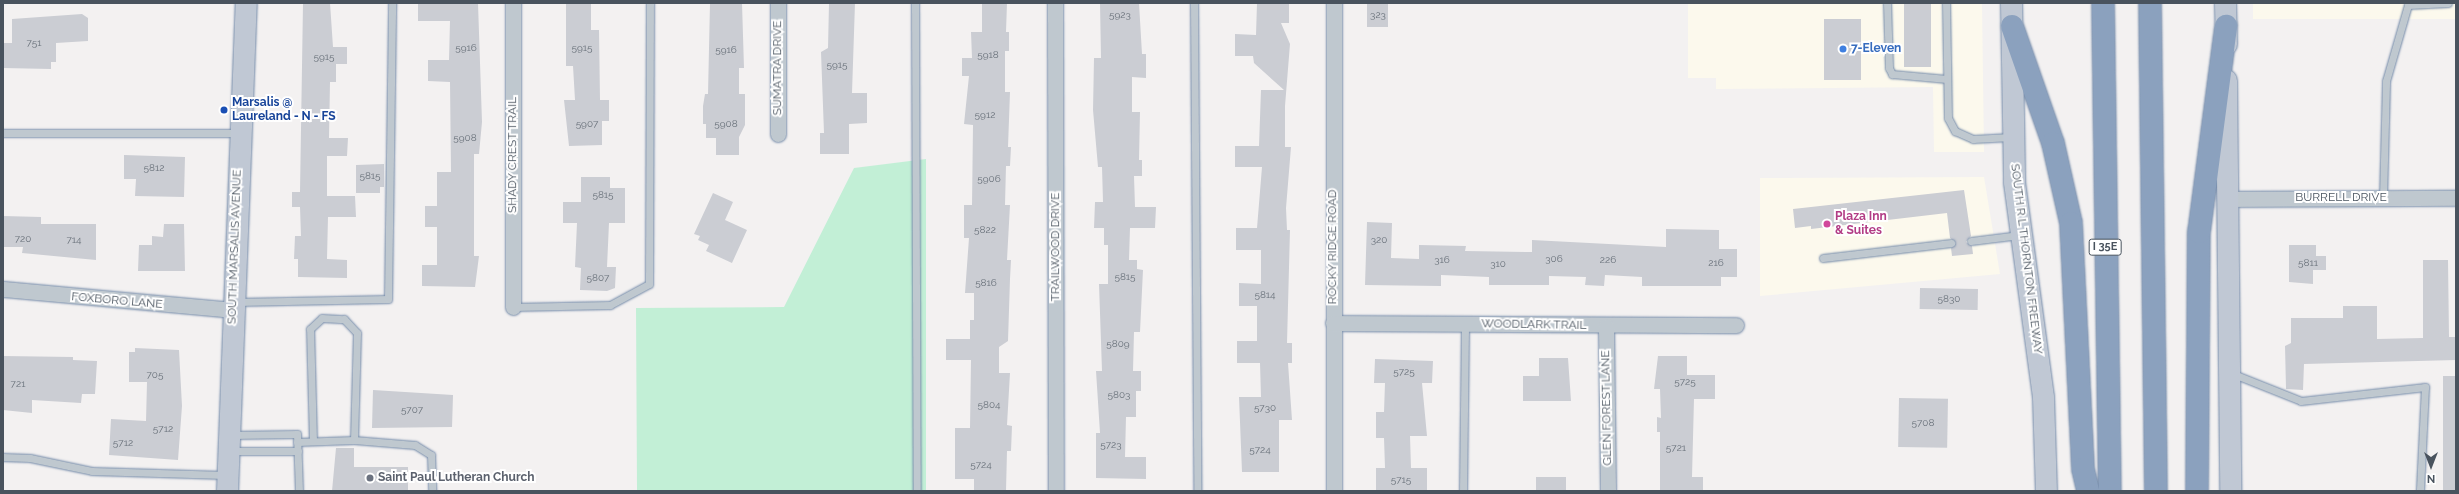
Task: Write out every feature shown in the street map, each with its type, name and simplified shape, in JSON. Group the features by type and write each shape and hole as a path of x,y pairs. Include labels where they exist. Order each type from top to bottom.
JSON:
{"highway":[{"name":"I 35E","path":"2103,3 2110,491"},
{"path":"2150,3 2156,491"},
{"path":"2012,26 2053,143 2071,223 2083,469 2088,491"},
{"path":"2197,491 2199,232 2226,26"}],"main road":[{"name":"SOUTH MARSALIS AVENUE","path":"227,483 232,306 246,3"},
{"name":"SOUTH R L THORNTON FREEWAY","path":"2012,3 2011,137 2020,235 2043,397 2046,491"},
{"path":"2225,3 2230,491"}],"street":[{"name":"SHADY CREST TRAIL","path":"513,3 513,307"},
{"name":"SUMATRA DRIVE","path":"778,3 778,134"},
{"name":"TRAILWOOD DRIVE","path":"1055,3 1056,491"},
{"name":"ROCKY RIDGE ROAD","path":"1334,3 1334,491"},
{"name":"BURRELL DRIVE","path":"2227,199 2456,198"},
{"name":"FOXBORO LANE","path":"3,289 232,306"},
{"name":"WOODLARK TRAIL","path":"1333,323 1606,326 1736,325"},
{"name":"GLEN FOREST LANE","path":"1606,326 1608,491"}],"lane":[{"path":"232,306 388,299 392,3"},
{"path":"513,307 610,306 649,284 650,3"},
{"path":"915,3 917,491"},
{"path":"1194,3 1196,491"},
{"path":"1887,3 1889,68 1892,74 1947,79"},
{"path":"1946,3 1948,118 1955,131 1973,139 2011,137"},
{"path":"2383,198 2386,81 2408,4 2448,3"},
{"path":"3,133 240,133"},
{"path":"1971,241 2020,235"},
{"path":"1823,258 1951,243"},
{"path":"313,441 310,329 322,318 344,319 357,333 354,440"},
{"path":"1463,491 1465,324"},
{"path":"2228,372 2301,401 2425,387 2420,491"},
{"path":"297,438 299,491"},
{"path":"228,443 297,438 313,441 354,440 415,445 426,450 431,455 432,491"},
{"path":"228,443 298,451"},
{"path":"3,457 30,458 92,470 227,483"}],"shaded area":[{"path":"1688,3 1982,3 1984,152 1934,152 1933,87 1716,89 1716,78 1688,78"},
{"path":"2253,3 2456,3 2456,19 2253,19"},
{"path":"1984,177 2000,274 1760,296 1760,178"}],"green space":[{"path":"926,159 926,491 637,491 636,308 784,307 854,168"}],"building":[{"path":"303,3 330,3 333,47 347,47 347,64 336,64 336,82 330,82 329,138 348,138 347,156 327,156 327,196 355,196 356,217 328,217 327,259 347,260 347,278 298,277 298,259 294,259 295,236 301,236 300,207 292,207 292,192 300,192"},
{"path":"418,3 478,3 482,122 479,154 474,154 474,256 479,256 475,287 422,286 422,265 437,265 437,227 425,227 425,206 437,206 437,172 451,172 450,82 428,81 428,60 449,60 450,21 418,21"},
{"path":"566,3 591,3 591,30 599,30 600,100 609,100 609,121 602,121 602,145 569,146 564,100 575,100 573,66 566,66"},
{"path":"710,3 742,3 744,68 739,68 739,94 745,94 745,125 739,137 739,155 716,155 716,138 706,138 706,124 703,124 705,94 708,94"},
{"path":"829,3 855,3 852,93 867,93 867,123 849,124 849,154 820,154 820,133 824,133 821,52 828,48"},
{"path":"982,3 1007,3 1006,32 1009,32 1009,51 1005,51 1005,92 1010,92 1008,147 1011,147 1010,166 1006,166 1005,205 1010,205 1007,260 1011,260 1008,341 999,347 999,373 1010,373 1007,425 1012,426 1011,451 1007,451 1006,491 974,491 974,479 955,479 955,428 970,428 971,360 946,360 946,339 970,339 970,320 974,320 974,293 965,293 969,238 964,238 964,205 972,205 973,125 964,124 969,76 962,76 962,58 972,58 971,32 982,32"},
{"path":"1100,3 1139,3 1142,54 1146,54 1146,78 1132,77 1132,112 1140,112 1139,160 1142,160 1142,176 1134,176 1135,207 1156,207 1155,228 1130,228 1129,260 1137,260 1137,269 1143,270 1140,332 1134,332 1133,371 1141,371 1141,391 1136,391 1136,417 1126,417 1125,457 1146,457 1146,479 1096,478 1096,433 1100,433 1096,371 1102,371 1099,284 1108,284 1108,245 1104,245 1104,228 1094,228 1095,202 1103,202 1102,167 1098,167 1093,110 1094,58 1101,58"},
{"path":"1257,3 1289,3 1289,23 1281,23 1290,44 1285,106 1285,147 1291,147 1286,208 1287,230 1290,230 1287,343 1292,343 1292,363 1288,363 1292,420 1279,420 1279,472 1242,472 1239,397 1261,397 1260,363 1237,363 1237,341 1257,341 1257,306 1239,306 1239,283 1261,284 1261,250 1236,250 1236,228 1257,228 1262,167 1235,167 1235,146 1259,146 1261,90 1284,90 1254,63 1253,56 1235,56 1235,34 1256,35"},
{"path":"1367,3 1388,3 1388,27 1367,27"},
{"name":"7-Eleven","path":"1904,3 1931,3 1931,67 1904,67"},
{"path":"82,14 88,18 88,41 56,43 56,62 51,62 51,69 3,68 3,43 12,43 12,19"},
{"name":"7-Eleven","path":"1824,19 1861,19 1861,80 1824,80"},
{"path":"124,155 185,157 184,197 135,196 136,179 124,179"},
{"path":"384,164 384,187 380,187 380,193 356,193 356,165"},
{"path":"581,177 610,177 610,188 625,188 625,223 609,223 607,267 616,267 615,288 607,291 580,290 581,268 575,267 577,223 563,223 563,202 581,202"},
{"name":"Plaza Inn & Suites","path":"1964,190 1971,236 1966,242 1972,246 1973,254 1952,256 1951,248 1956,243 1950,238 1947,213 1811,229 1811,226 1795,228 1793,209"},
{"path":"713,193 733,202 725,220 747,230 732,263 706,251 709,245 698,240 700,236 694,234"},
{"path":"3,216 41,217 41,224 96,224 96,260 22,253 23,247 3,247"},
{"path":"1367,222 1392,223 1391,258 1419,259 1419,245 1466,246 1465,251 1532,252 1532,240 1666,247 1666,229 1719,230 1719,249 1737,249 1737,277 1721,277 1721,286 1642,286 1642,277 1605,275 1604,286 1585,285 1586,277 1549,276 1549,285 1489,285 1489,277 1441,275 1441,286 1365,285"},
{"path":"164,224 184,224 185,271 138,271 139,245 152,245 152,236 163,237"},
{"path":"2289,245 2316,245 2316,256 2326,256 2326,270 2313,270 2313,284 2289,282"},
{"path":"2423,260 2448,260 2449,337 2456,337 2456,360 2304,364 2303,390 2286,389 2285,346 2291,343 2291,318 2343,318 2343,306 2377,306 2377,339 2423,338"},
{"path":"1920,288 1978,289 1978,310 1920,309"},
{"path":"135,348 179,350 182,406 178,460 109,455 111,419 146,421 147,382 129,382 129,352 135,352"},
{"path":"3,356 73,357 73,360 97,361 95,394 82,394 81,403 32,400 32,413 3,410"},
{"path":"1658,356 1687,356 1687,375 1715,375 1715,399 1694,399 1692,477 1703,477 1703,491 1660,491 1660,432 1657,432 1657,417 1661,418 1660,389 1654,389"},
{"path":"1539,358 1568,358 1571,401 1523,401 1523,376 1539,376"},
{"path":"1375,359 1433,361 1432,383 1422,383 1427,436 1410,436 1411,468 1427,468 1427,491 1376,491 1376,468 1385,468 1384,438 1376,438 1376,412 1384,412 1385,383 1374,383"},
{"path":"2443,376 2456,376 2456,491 2443,491"},
{"path":"373,390 453,395 452,427 372,428"},
{"path":"1899,398 1948,399 1947,448 1898,447"},
{"name":"Saint Paul Lutheran Church","path":"336,448 354,448 354,467 408,467 408,491 332,491"},
{"path":"1536,477 1566,477 1566,491 1536,491"}],"place":[{"name":"7-Eleven","path":"1843,49"},
{"name":"Marsalis @ Laureland - N - FS","path":"224,110"},
{"name":"Plaza Inn & Suites","path":"1827,224"},
{"name":"Saint Paul Lutheran Church","path":"370,478"}]}
